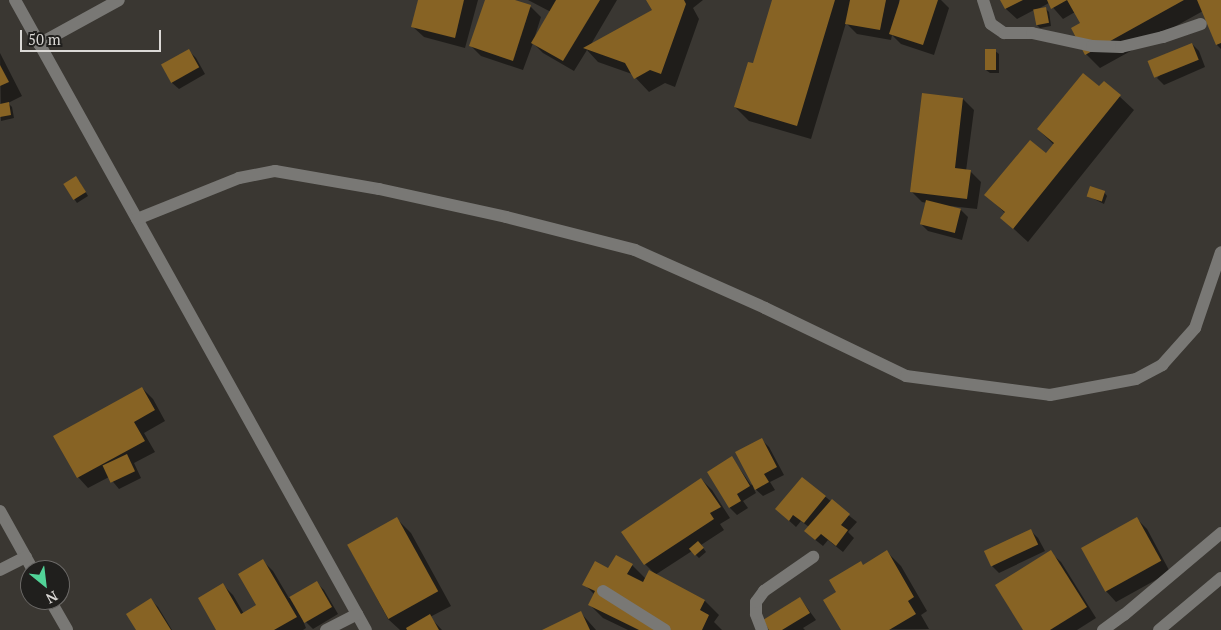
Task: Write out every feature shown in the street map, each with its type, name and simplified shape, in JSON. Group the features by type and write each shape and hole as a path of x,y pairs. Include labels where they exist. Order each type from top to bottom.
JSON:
{"street":[{"path":"15,0 366,630"},
{"path":"40,44 119,0"},
{"path":"983,0 991,24 1004,33 1032,33 1092,46 1122,47 1163,37 1201,24"},
{"path":"137,219 238,178 275,171 380,189 506,217 635,250 765,308 906,376 1050,395 1136,379 1162,365 1195,328 1221,252"},
{"path":"0,511 28,560"},
{"path":"1104,630 1221,533"},
{"path":"762,630 756,614 756,602 764,592 813,556"},
{"path":"0,570 26,557"},
{"path":"1159,630 1221,578"},
{"path":"603,591 665,630"},
{"path":"56,610 67,630"},
{"path":"326,630 357,614"}],"building":[{"path":"418,0 464,0 455,38 411,27"},
{"path":"485,0 515,0 531,5 513,61 469,46"},
{"path":"556,0 600,0 563,61 531,43"},
{"path":"646,0 684,0 686,4 661,74 650,70 634,79 625,63 583,48 652,10"},
{"path":"772,0 835,0 797,126 734,107 748,62 753,63"},
{"path":"850,0 886,0 880,30 845,24"},
{"path":"900,0 938,0 923,45 889,34"},
{"path":"1000,0 1023,0 1005,9"},
{"path":"1047,0 1067,0 1051,9"},
{"path":"1067,0 1184,0 1085,55 1071,28 1080,23"},
{"path":"1197,0 1221,0 1221,43 1216,45"},
{"path":"1046,7 1049,23 1036,25 1033,9"},
{"path":"1192,43 1199,60 1154,78 1147,61"},
{"path":"189,49 199,67 171,83 161,65"},
{"path":"985,49 996,49 996,70 985,70"},
{"path":"0,65 9,82 0,86"},
{"path":"1083,73 1099,86 1104,81 1121,95 1013,229 1000,218 1005,212 984,195 1030,140 1046,153 1054,143 1037,129"},
{"path":"922,93 963,98 955,168 971,170 967,199 910,192"},
{"path":"9,102 11,115 0,117 0,104"},
{"path":"76,176 86,192 73,200 63,184"},
{"path":"1090,186 1105,191 1102,201 1087,196"},
{"path":"926,200 961,209 955,233 920,224"},
{"path":"142,387 155,410 134,422 145,441 77,478 53,436"},
{"path":"762,438 777,467 764,474 769,482 755,490 735,452"},
{"path":"127,454 135,471 111,483 103,465"},
{"path":"732,456 750,486 737,494 741,501 729,508 707,472"},
{"path":"802,477 826,496 804,523 793,515 789,521 775,509"},
{"path":"701,478 721,507 710,513 714,519 644,565 621,532"},
{"path":"832,499 850,514 841,525 848,530 836,546 821,534 815,540 804,531"},
{"path":"397,517 438,591 388,619 347,545"},
{"path":"1137,517 1161,561 1105,592 1081,548"},
{"path":"1031,529 1038,544 991,566 984,551"},
{"path":"698,541 704,548 695,556 689,549"},
{"path":"887,550 914,597 908,601 916,614 889,630 841,630 823,600 836,592 829,580 861,561 863,565"},
{"path":"1051,550 1087,607 1050,630 1023,630 995,585"},
{"path":"616,555 633,564 627,574 643,582 649,570 705,600 700,610 709,615 702,630 639,630 588,605 595,591 582,585 595,561 608,568"},
{"path":"263,559 297,617 274,630 216,630 198,598 223,583 241,614 256,605 238,574"},
{"path":"317,581 332,607 304,623 289,597"},
{"path":"800,597 810,613 782,630 769,630 763,620"},
{"path":"151,598 171,630 136,630 126,614"},
{"path":"581,611 590,630 542,630"},
{"path":"430,614 439,630 407,630 406,628"}]}
